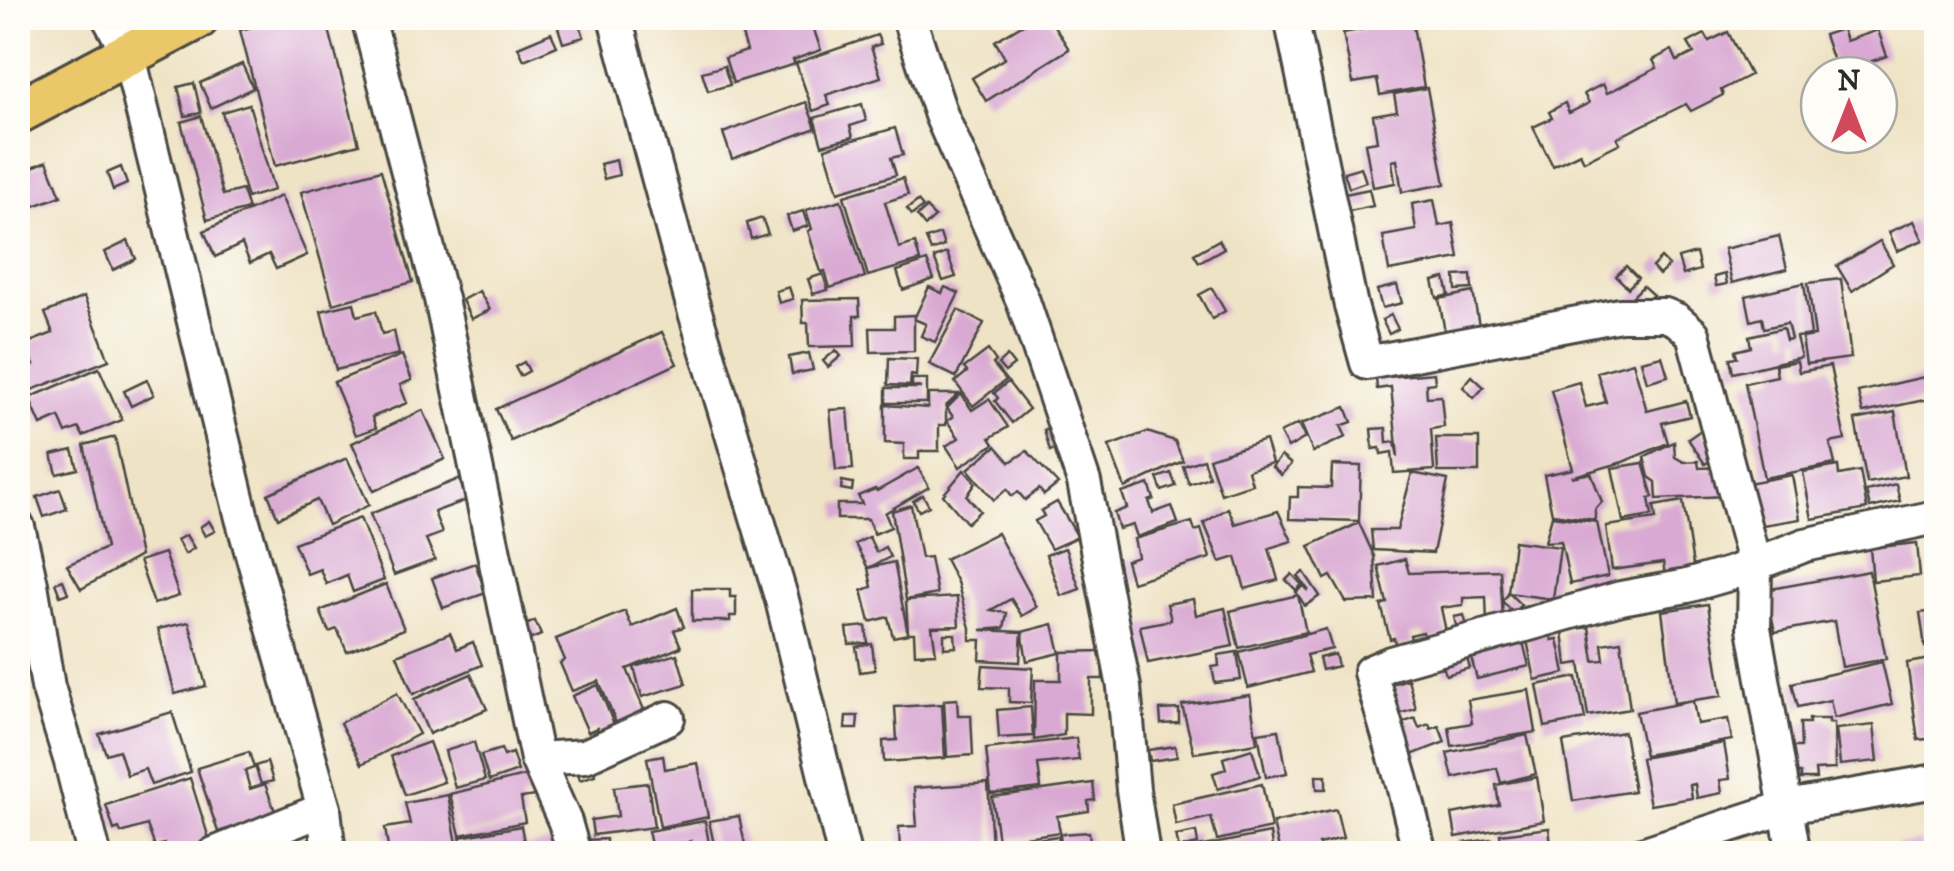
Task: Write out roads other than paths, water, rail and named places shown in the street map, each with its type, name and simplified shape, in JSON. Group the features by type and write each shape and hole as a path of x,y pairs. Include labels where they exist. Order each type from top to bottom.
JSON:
{"main road":[{"path":"18,112 118,34 197,18"}],"street":[{"path":"368,18 441,299 537,759 565,822 574,854"},
{"path":"615,18 692,302 778,584 844,854"},
{"path":"909,18 941,116 1023,301 1084,482 1124,687 1142,854"},
{"path":"1291,18 1351,306 1367,363 1620,315 1665,315 1692,334 1755,566 1754,628 1794,854"},
{"path":"118,34 242,518 324,810 329,854"},
{"path":"1420,854 1370,672 1621,598 1688,586 1755,566 1806,545 1936,517"},
{"path":"18,528 48,687 72,762 94,854"},
{"path":"537,759 585,756 668,718"},
{"path":"1642,854 1786,808 1936,781"},
{"path":"214,854 324,810"}]}
